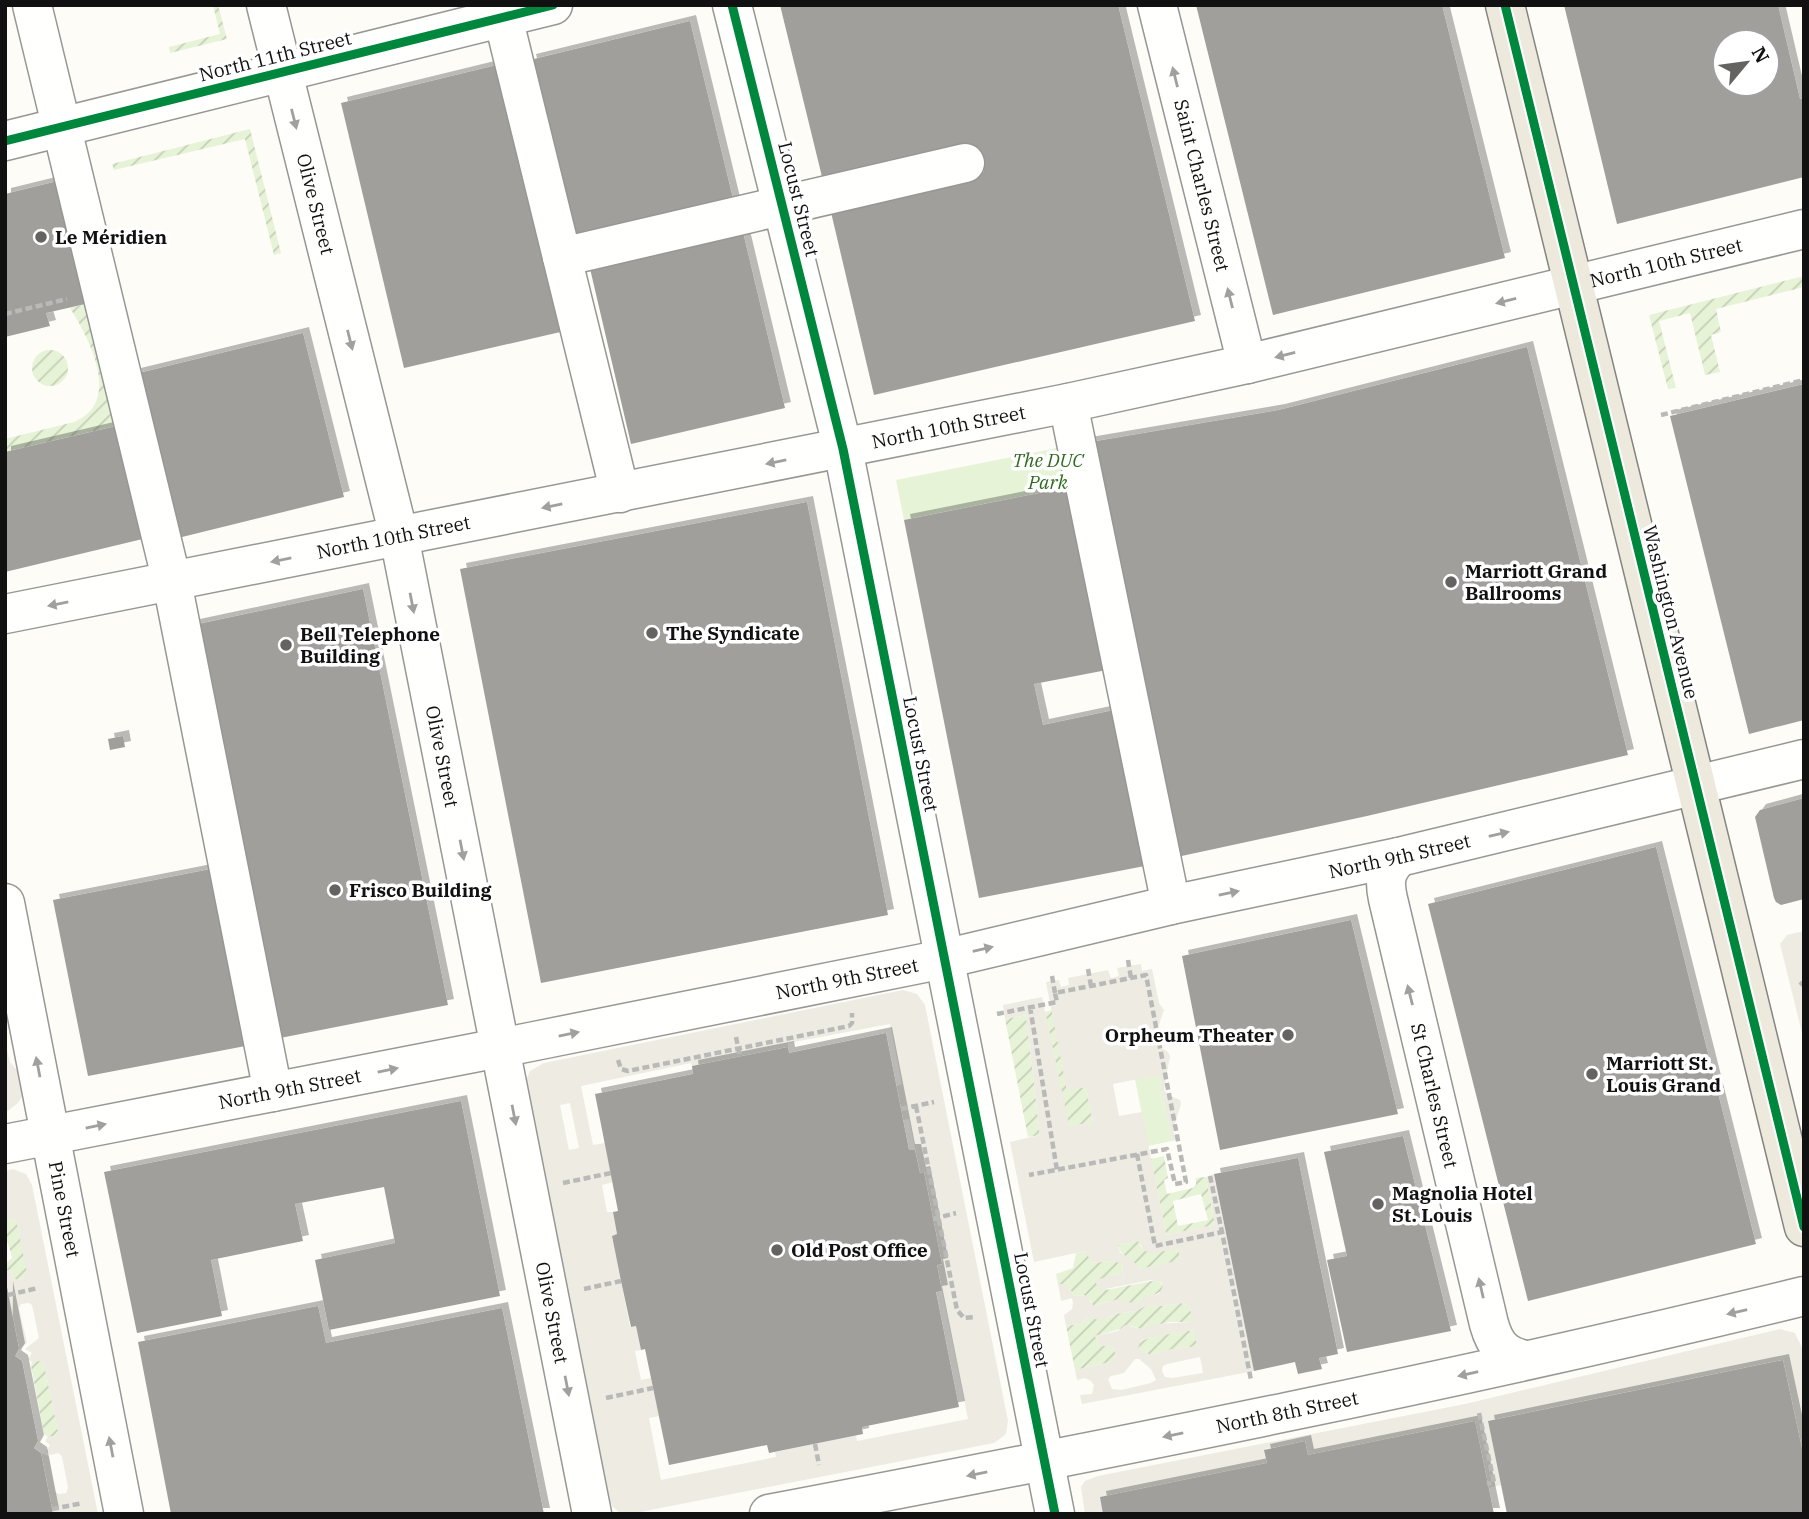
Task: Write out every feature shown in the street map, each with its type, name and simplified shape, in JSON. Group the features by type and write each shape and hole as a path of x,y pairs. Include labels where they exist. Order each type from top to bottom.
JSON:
{"main road":[{"name":"Washington Avenue","path":"1504,5 1804,1227"}],"street":[{"path":"32,5 172,582 273,1092"},
{"name":"Olive Street","path":"266,5 399,536 592,1514"},
{"name":"North 11th Street","path":"5,141 283,73 502,11 553,5"},
{"name":"Locust Street","path":"732,5 843,449 1055,1514"},
{"name":"Saint Charles Street","path":"1157,5 1247,364"},
{"path":"502,11 620,493"},
{"path":"562,257 965,163"},
{"name":"North 10th Street","path":"5,614 1068,403 1247,364 1804,229"},
{"path":"1068,403 1171,905"},
{"name":"North 9th Street","path":"5,1144 944,959 1171,905 1399,857 1804,759"},
{"name":"St Charles Street","path":"1399,857 1390,866 1385,885 1489,1324 1497,1347 1504,1353 1525,1360"},
{"name":"Pine Street","path":"5,904 124,1514"},
{"name":"North 8th Street","path":"769,1514 1044,1461 1525,1360 1804,1296"}],"path":[{"path":"9,312 102,290"},
{"path":"1661,415 1804,380"},
{"path":"1128,960 1131,978"},
{"path":"1088,968 1091,986"},
{"path":"1029,1175 1167,1149 1175,1184 1186,1182 1146,975 1055,993"},
{"path":"997,1014 1057,1002 1052,976"},
{"path":"1030,1007 1057,1170"},
{"path":"618,1060 621,1069 628,1072 844,1028 852,1023 852,1012"},
{"path":"736,1038 740,1057"},
{"path":"901,1110 934,1102"},
{"path":"916,1106 936,1218 957,1310 964,1318 976,1317"},
{"path":"1137,1154 1155,1246 1222,1232"},
{"path":"562,1183 611,1173"},
{"path":"1210,1175 1232,1273 1251,1380"},
{"path":"936,1218 956,1213"},
{"path":"583,1289 621,1281"},
{"path":"8,1295 38,1288"},
{"path":"605,1398 653,1388"},
{"path":"1479,1413 1494,1482 1488,1484"},
{"path":"815,1444 819,1465"},
{"path":"52,1509 83,1503"}],"green space":[{"path":"213,5 218,5 227,39 170,53 169,47 220,34"},
{"path":"250,129 281,253 274,255 245,139 114,170 112,164"},
{"path":"1804,276 1804,287 1716,309 1721,332 1711,335 1720,372 1705,375 1690,313 1659,321 1676,388 1668,389 1649,315"},
{"path":"94,302 125,424 5,452 5,439 74,422 89,413 97,400 98,369 86,336 70,308"},
{"path":"50,350 63,355 68,368 63,381 50,386 37,381 32,368 37,355"},
{"name":"The DUC Park","path":"1067,446 1075,486 904,520 896,480"},
{"path":"1052,1010 1067,1090 1086,1087 1093,1122 1069,1127 1045,1012"},
{"path":"1026,1015 1040,1135 1028,1137 1005,1019"},
{"path":"1159,1074 1172,1141 1148,1146 1135,1079"},
{"path":"1164,1156 1168,1178 1164,1180 1167,1194 1193,1188 1196,1178 1206,1177 1215,1225 1166,1235 1151,1159","holes":["1201,1194 1208,1220 1178,1226 1173,1201"]},
{"path":"12,1219 17,1223 28,1274 17,1280 13,1278 11,1270 5,1271 5,1264 12,1258 5,1241 5,1220"},
{"path":"1138,1241 1141,1247 1152,1253 1178,1248 1181,1261 1139,1269 1117,1245"},
{"path":"1086,1251 1092,1263 1123,1263 1122,1274 1117,1275 1106,1290 1157,1280 1164,1286 1162,1291 1136,1304 1110,1301 1093,1306 1084,1295 1074,1296 1068,1287 1058,1284 1056,1274 1073,1268 1076,1253"},
{"path":"1181,1303 1190,1307 1193,1322 1169,1322 1141,1329 1131,1326 1095,1336 1100,1345 1114,1347 1116,1357 1111,1362 1075,1370 1066,1326 1079,1324 1089,1317 1105,1319 1114,1314 1136,1311 1147,1305"},
{"path":"1195,1330 1198,1346 1150,1355 1138,1348 1139,1342 1153,1336"},
{"path":"40,1360 44,1364 58,1431 55,1436 48,1437 44,1434 31,1366 32,1362"}],"shaded area":[{"path":"1804,931 1804,1041 1780,944 1787,935"},
{"path":"1141,964 1142,971 1152,969 1159,1003 1164,1010 1154,1039 1155,1044 1170,1056 1164,1089 1167,1094 1180,1100 1181,1104 1173,1130 1176,1140 1172,1141 1159,1075 1113,1084 1119,1116 1142,1112 1166,1235 1215,1225 1206,1177 1214,1174 1254,1371 1082,1404 1080,1395 1092,1394 1094,1385 1085,1378 1077,1380 1075,1370 1111,1362 1116,1357 1114,1347 1100,1345 1095,1336 1118,1331 1125,1325 1141,1329 1155,1324 1192,1322 1190,1307 1181,1303 1147,1305 1136,1311 1114,1314 1101,1321 1089,1317 1079,1324 1066,1326 1064,1315 1072,1309 1073,1303 1072,1298 1061,1301 1058,1284 1067,1285 1074,1296 1088,1297 1093,1306 1118,1299 1136,1304 1144,1298 1159,1294 1163,1286 1161,1282 1151,1280 1100,1290 1094,1280 1122,1274 1123,1264 1112,1261 1092,1263 1085,1251 1034,1262 1010,1142 1040,1135 1026,1015 1005,1019 1003,1005 1042,997 1069,1126 1093,1122 1086,1087 1067,1091 1046,982 1059,980 1061,987 1069,985 1068,978 1108,970 1111,978 1119,976 1117,968","holes":["1138,1241 1145,1251 1152,1253 1178,1249 1181,1260 1139,1269 1120,1252 1117,1245","1194,1330 1197,1346 1150,1355 1138,1348 1140,1341","1200,1357 1203,1373 1165,1377 1162,1371 1167,1364","1135,1359 1139,1359 1151,1369 1156,1380 1121,1390 1112,1389 1108,1379 1124,1373"]},
{"path":"903,990 917,994 925,1005 1008,1421 1006,1434 994,1443 635,1513 619,1512 609,1499 527,1086 530,1071 544,1063","holes":["890,1024 902,1084 896,1086 903,1120 909,1119 920,1173 924,1173 942,1264 937,1265 968,1419 857,1441 856,1435 775,1452 776,1457 661,1480 649,1418 659,1416 651,1378 641,1380 635,1351 641,1350 636,1326 630,1327 612,1236 617,1234 613,1212 607,1212 602,1185 613,1182 605,1143 593,1145 581,1086 691,1063 692,1066 740,1057 788,1047 788,1043","570,1103 579,1148 569,1150 560,1105"]},
{"path":"5,1043 10,1062 22,1076 24,1093 18,1103 5,1113"},
{"path":"13,1169 26,1174 32,1185 98,1514 53,1514 41,1453 49,1456 55,1492 66,1493 68,1488 62,1456 58,1453 50,1455 46,1451 50,1445 45,1441 48,1437 55,1436 58,1431 44,1364 28,1359 32,1353 25,1349 39,1338 32,1305 21,1304 19,1308 27,1343 19,1349 5,1280 5,1271 11,1270 13,1278 17,1280 24,1278 27,1273 17,1223 12,1219 5,1220 5,1171"},
{"path":"1780,1329 1795,1333 1804,1352 1804,1458 1783,1360 1488,1421 1501,1485 1488,1488 1308,1455 1305,1442 1265,1449 1267,1463 1103,1514 1085,1514 1081,1487 1085,1481 1098,1476 1465,1404"}],"building":[{"path":"780,5 1118,5 1195,321 874,395 830,208 984,172 978,147 824,185"},
{"path":"1196,5 1442,5 1505,258 1273,315"},
{"path":"1564,5 1778,5 1800,99 1804,98 1804,177 1617,224"},
{"path":"690,21 734,203 574,241 530,60"},
{"path":"505,63 569,330 404,368 341,103"},
{"name":"Le Méridien","path":"62,180 94,302 46,313 50,326 5,337 5,194"},
{"path":"741,224 785,408 631,444 588,260"},
{"path":"303,333 344,497 174,539 135,374"},
{"path":"1527,347 1628,755 1177,857 1085,443 1279,410"},
{"path":"1804,384 1804,720 1749,734 1670,416"},
{"path":"125,424 151,537 5,572 5,452"},
{"path":"1075,486 1112,669 1034,684 1043,725 1119,709 1150,865 979,898 904,520"},
{"path":"807,502 888,915 541,983 460,569"},
{"name":"Frisco Building","path":"363,589 448,1005 275,1039 194,625"},
{"path":"123,736 125,747 110,750 108,739"},
{"path":"1804,798 1804,899 1781,905 1774,898 1755,817 1760,810"},
{"name":"Marriott St. Louis Grand","path":"1656,847 1756,1244 1528,1301 1428,904"},
{"path":"221,867 256,1044 88,1076 53,900"},
{"name":"Orpheum Theater","path":"1351,920 1398,1114 1220,1150 1182,956"},
{"name":"Old Post Office","path":"886,1033 909,1150 915,1150 920,1173 924,1172 942,1264 937,1265 942,1291 936,1292 959,1407 862,1427 863,1434 769,1453 767,1445 669,1465 645,1349 641,1350 636,1326 631,1327 612,1236 617,1234 613,1212 618,1211 595,1094 693,1074 692,1066 788,1047 789,1053"},
{"path":"461,1101 500,1296 329,1330 315,1260 395,1243 384,1187 295,1204 303,1241 211,1260 222,1316 137,1333 104,1172"},
{"name":"Magnolia Hotel St. Louis","path":"1403,1136 1451,1331 1347,1352 1327,1260 1347,1256 1324,1152"},
{"path":"1298,1158 1338,1354 1319,1358 1322,1369 1298,1374 1295,1362 1254,1371 1214,1174"},
{"path":"7,1287 19,1349 15,1356 22,1361 38,1441 34,1448 41,1453 53,1514 5,1514"},
{"path":"318,1306 326,1343 502,1308 544,1514 171,1514 138,1342"},
{"path":"1783,1360 1804,1458 1804,1514 1507,1514 1488,1421"},
{"path":"1475,1421 1494,1514 1103,1514 1100,1497 1267,1463 1264,1450 1305,1441 1308,1455"}],"cycle path":[{"path":"5,141 553,5"},
{"path":"732,5 843,449 1055,1514"},
{"path":"1505,5 1804,1227"}],"place":[{"name":"Le Méridien","path":"41,237"},
{"name":"Marriott Grand Ballrooms","path":"1451,582"},
{"name":"The Syndicate","path":"652,633"},
{"name":"Bell Telephone Building","path":"286,645"},
{"name":"Frisco Building","path":"335,890"},
{"name":"Orpheum Theater","path":"1288,1035"},
{"name":"Marriott St. Louis Grand","path":"1592,1074"},
{"name":"Magnolia Hotel St. Louis","path":"1378,1204"},
{"name":"Old Post Office","path":"777,1250"}]}
